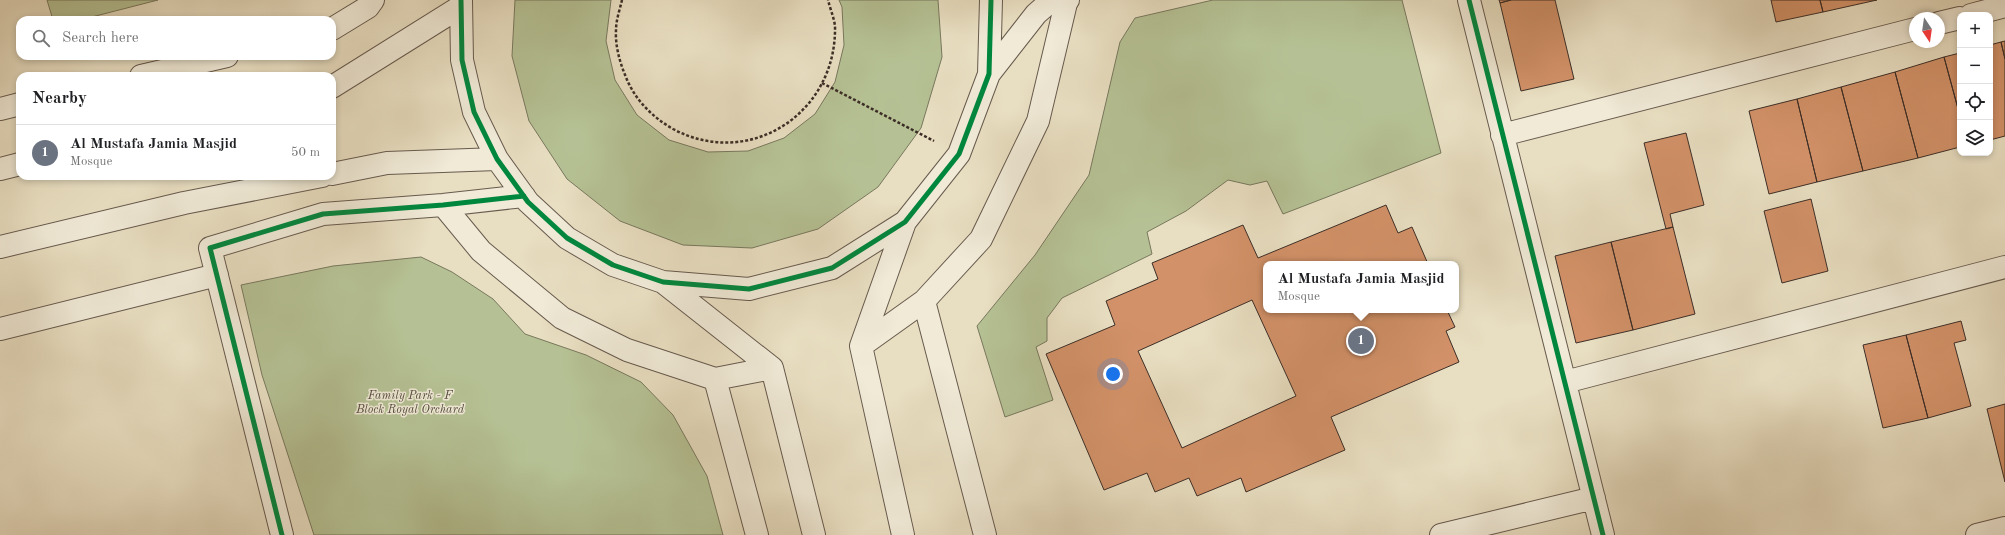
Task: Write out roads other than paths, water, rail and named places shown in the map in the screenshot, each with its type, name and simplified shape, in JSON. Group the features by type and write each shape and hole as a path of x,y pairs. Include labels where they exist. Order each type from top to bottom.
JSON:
{"street":[{"path":"336,27 368,7 374,0"},
{"path":"989,74 991,0"},
{"path":"904,535 861,346 905,222 959,154 989,74 1036,14 1052,0"},
{"path":"861,346 924,301 981,239 1038,121 1066,3 1068,0"},
{"path":"1469,0 1603,535"},
{"path":"461,4 462,60 472,104 497,159 528,202 567,238 613,265 663,282 749,289 832,268 905,222"},
{"path":"336,84 461,4"},
{"path":"1982,12 2005,6"},
{"path":"1945,22 1957,19"},
{"path":"1502,135 1909,31"},
{"path":"158,72 211,60"},
{"path":"0,108 16,105"},
{"path":"336,173 387,163 497,159"},
{"path":"0,169 16,165"},
{"path":"0,247 184,203 302,180"},
{"path":"282,535 210,248 323,214 443,206 524,196"},
{"path":"443,206 481,251 562,318 627,350 715,379 772,368"},
{"path":"1565,382 2005,267"},
{"path":"0,329 217,275"},
{"path":"663,282 772,368 814,535"},
{"path":"924,301 985,535"},
{"path":"715,379 757,535"},
{"path":"1441,535 1594,498"},
{"path":"1977,535 2005,528"}],"place":[{"name":"Al Mustafa Jamia Masjid","path":"1361,341"}],"park label":[{"name":"Family Park - F Block Royal Orchard","path":"410,403"}]}
